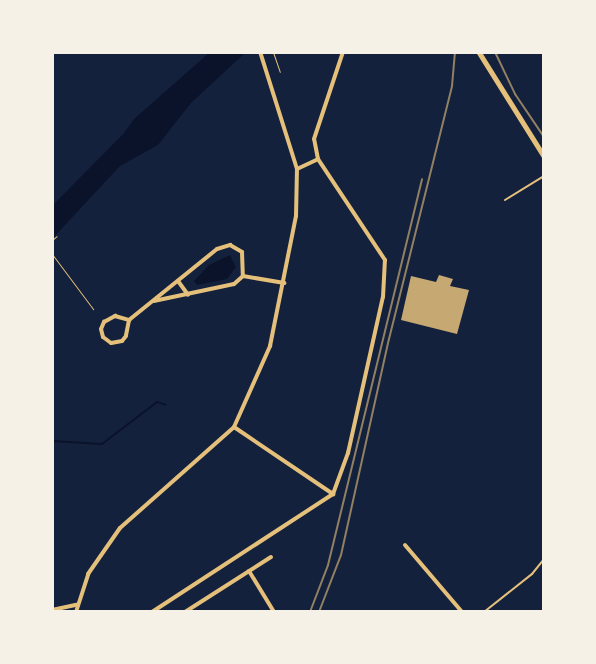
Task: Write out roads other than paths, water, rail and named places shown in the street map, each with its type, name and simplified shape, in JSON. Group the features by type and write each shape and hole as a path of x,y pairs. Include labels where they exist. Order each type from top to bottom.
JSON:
{"street":[{"path":"76,612 76,604 88,574 120,528 234,427 262,372 284,283 296,216 297,169 260,52"},
{"path":"152,612 334,494 348,453 383,297 385,260 318,159 314,139 343,52"},
{"path":"479,52 544,156"},
{"path":"297,169 318,159"},
{"path":"129,320 115,316 107,319 101,328 103,337 111,343 122,341 129,320 154,302 217,249 230,246 242,252 243,276"},
{"path":"154,302 222,289 243,276 284,283"},
{"path":"178,280 188,295"},
{"path":"234,427 334,494"},
{"path":"405,545 462,612"},
{"path":"186,612 271,557"},
{"path":"249,571 274,612"},
{"path":"52,610 76,604"}],"lane":[{"path":"505,200 544,176"},
{"path":"484,612 532,574 544,559"}],"water":[{"path":"210,52 245,53 191,103 158,145 120,166 53,238 53,205 124,133 134,119"},
{"path":"230,255 236,267 227,279 197,285 194,281 209,265"}],"waterway":[{"path":"52,441 102,444 157,402 166,405"}],"railway":[{"path":"319,612 341,555 389,339 452,86 455,52"},
{"path":"495,52 515,94 544,137"},
{"path":"310,612 328,565 422,179"}]}
